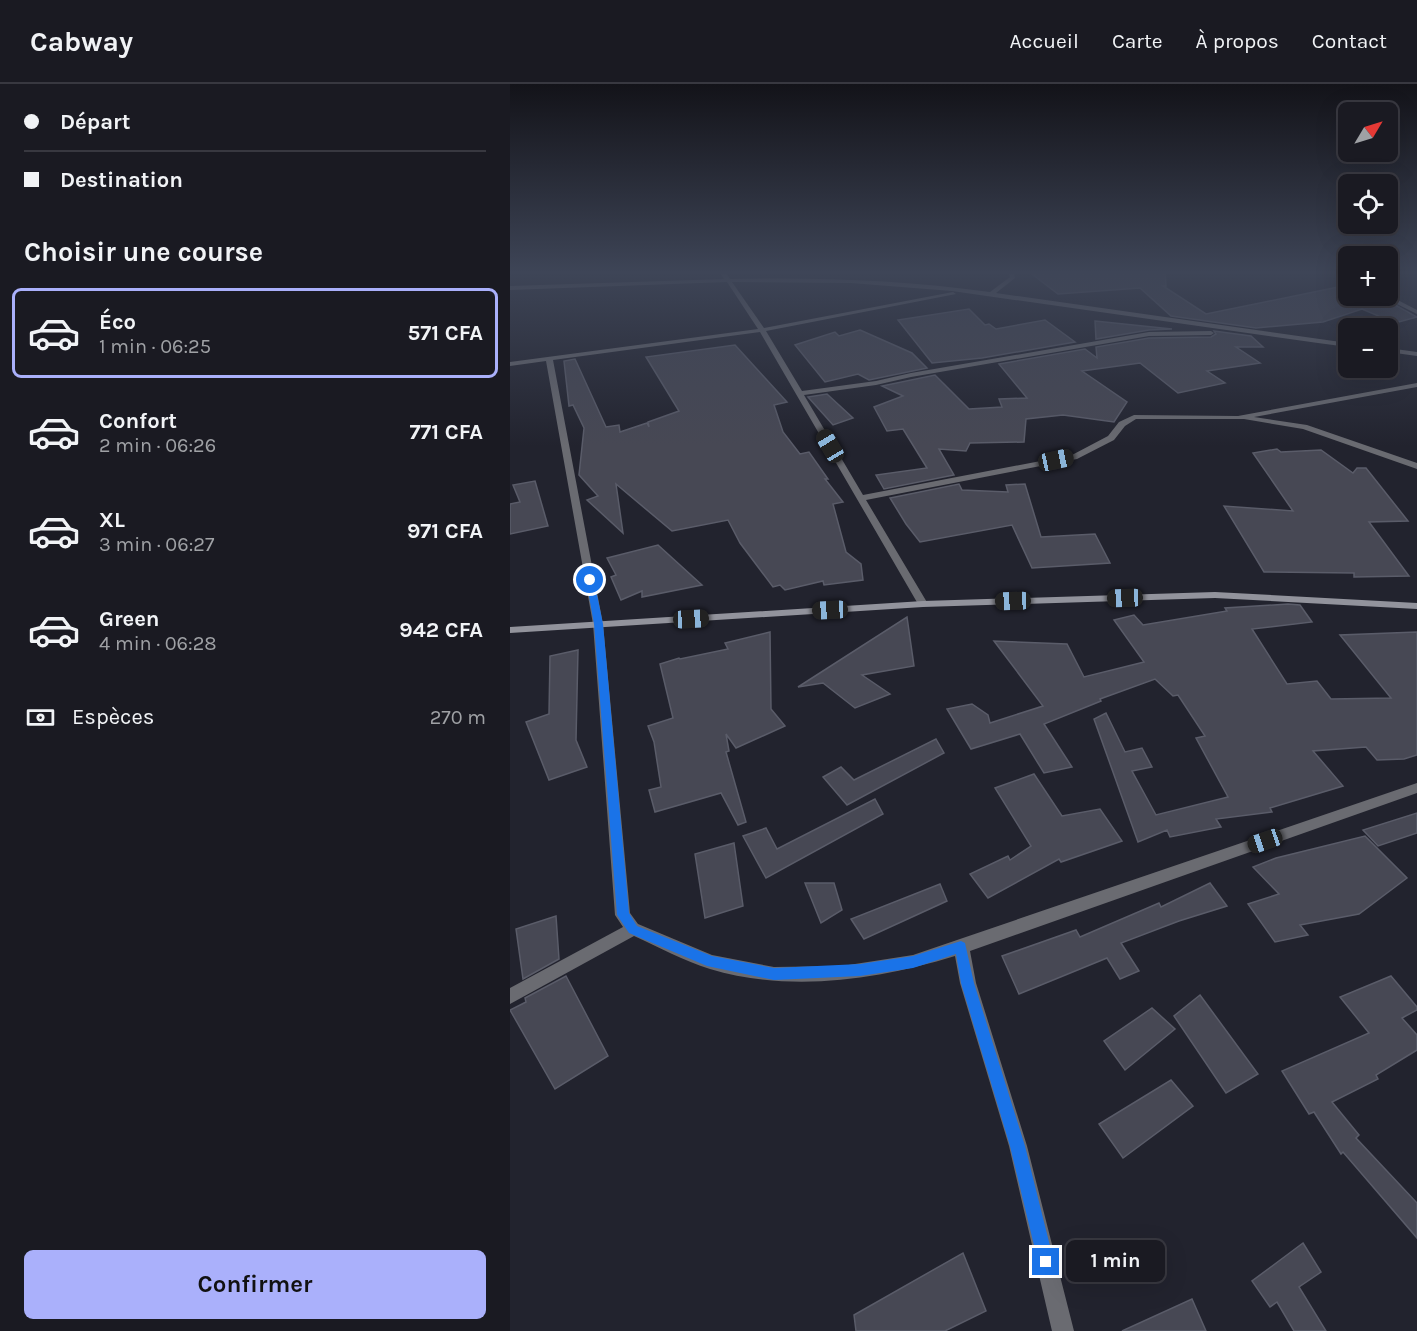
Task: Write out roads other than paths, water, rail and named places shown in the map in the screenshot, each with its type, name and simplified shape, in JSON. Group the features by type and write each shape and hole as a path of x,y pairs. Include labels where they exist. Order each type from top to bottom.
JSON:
{"main road":[{"path":"510,630 923,604 1215,595 1417,606"}],"street":[{"path":"510,364 766,329"},
{"path":"1229,329 1338,344"},
{"path":"762,330 923,604"},
{"path":"799,394 876,383 1149,334 1261,334"},
{"path":"1398,351 1417,354"},
{"path":"549,359 598,624 623,915 633,929 711,962 774,974 842,973 913,962 1417,788"},
{"path":"1238,418 1417,385"},
{"path":"860,498 1074,457 1111,438 1122,424 1134,417 1238,418 1304,427 1417,466"},
{"path":"510,996 633,929"},
{"path":"961,947 968,983 1018,1146 1063,1331"}]}
